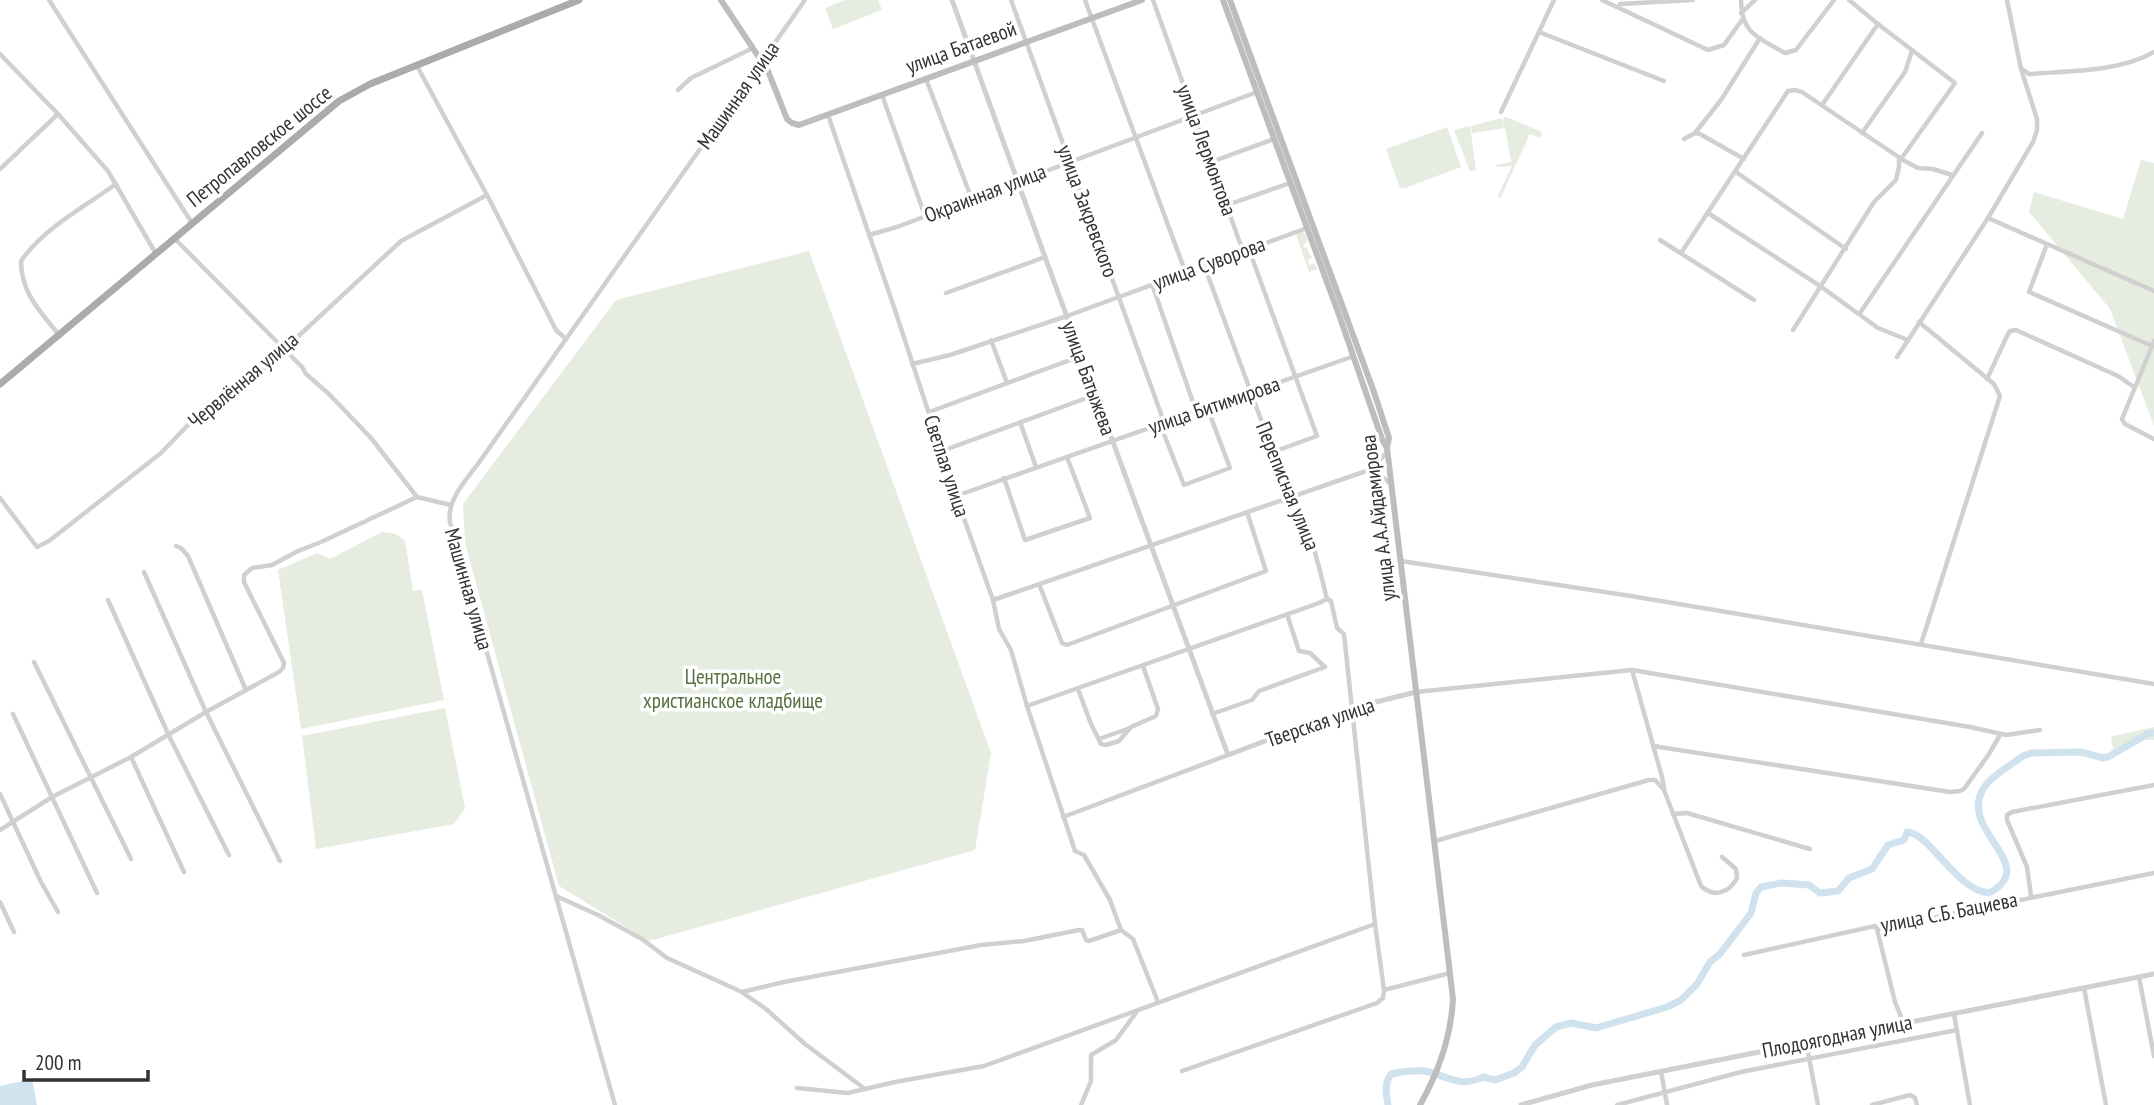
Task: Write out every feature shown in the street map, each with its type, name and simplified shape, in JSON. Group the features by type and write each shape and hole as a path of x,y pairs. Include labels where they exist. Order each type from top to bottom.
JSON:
{"main road":[{"name":"Петропавловское шоссе","path":"0,384 339,101 370,84 579,0"},
{"path":"721,0 761,61"},
{"name":"улица Батаевой","path":"761,61 774,84 783,112 792,123 806,123 1142,0"},
{"name":"улица А.А.Айдамирова","path":"1223,0 1386,439"},
{"name":"улица А.А.Айдамирова","path":"1230,0 1365,367 1386,439"},
{"path":"1386,439 1387,450"},
{"name":"улица А.А.Айдамирова","path":"1387,450 1451,972 1453,1012 1443,1055 1419,1105"}],"street":[{"path":"48,0 193,223"},
{"name":"Машинная улица","path":"615,1105 450,522 451,505 805,0"},
{"name":"улица Батыжева","path":"952,0 1172,608 1228,755"},
{"name":"улица Закревского","path":"1010,0 1119,296 1184,485 1230,468 1207,407"},
{"path":"1085,0 1185,271"},
{"name":"улица Лермонтова","path":"1153,0 1240,243 1251,255 1317,436 1273,452"},
{"path":"1501,112 1554,0"},
{"path":"1602,0 1620,4 1708,50 1724,45 1742,20"},
{"path":"1620,4 1693,0"},
{"path":"1741,0 1742,20 1746,26 1762,40 1785,53 1796,50 1834,0"},
{"path":"1741,13 1755,0"},
{"path":"1793,330 1874,202 1896,180 1900,159 1955,83 1849,0"},
{"path":"1897,357 1988,218 2038,130 2021,69 2007,0"},
{"path":"1822,105 1878,24"},
{"path":"1539,32 1664,81"},
{"path":"1684,139 1695,133 1721,100 1762,40"},
{"path":"678,90 691,78 753,48"},
{"path":"1862,133 1905,72 1912,51"},
{"path":"2021,69 2029,74 2084,70 2131,62 2154,52"},
{"path":"0,54 92,150 116,184 156,254"},
{"path":"417,65 556,330 566,339"},
{"path":"926,79 971,197"},
{"path":"1681,253 1788,91 1795,89 1802,92 1900,159 1918,168 1952,175"},
{"name":"Окраинная улица","path":"869,235 1257,92"},
{"path":"882,95 925,216"},
{"path":"0,169 58,114"},
{"name":"Светлая улица","path":"828,115 993,600 999,629 1011,650 1075,851 1084,855 1117,915 1121,930 1133,939 1158,1002"},
{"path":"1860,313 1982,132"},
{"path":"1695,133 1744,159"},
{"path":"1211,162 1274,139"},
{"path":"1736,172 1846,249"},
{"path":"1227,205 1290,183"},
{"path":"60,335 24,287 21,261 27,252 54,228 116,184"},
{"name":"Червлённая улица","path":"0,498 37,547 49,541 161,453 187,426 257,370 264,368 401,240 487,195"},
{"path":"1708,213 1860,313 1878,328 1908,340"},
{"path":"1988,218 2154,291"},
{"name":"улица Суворова","path":"912,364 950,355 1066,316 1307,228"},
{"path":"175,238 282,349 330,394 367,434 416,497"},
{"path":"1660,240 1754,300"},
{"path":"2047,244 2029,292 2153,344 2122,419 2124,424 2154,439"},
{"path":"946,293 1045,257"},
{"name":"Переписная улица","path":"1204,265 1289,493 1296,499 1327,599 1331,601 1337,628 1344,634 1384,990"},
{"path":"1152,284 1196,411"},
{"path":"1919,322 1999,390 1999,402 1921,644"},
{"path":"1987,379 2007,336 2010,331 2016,330 2118,376 2134,387"},
{"path":"992,340 1007,383"},
{"path":"929,412 1081,356"},
{"name":"улица Битимирова","path":"956,496 1354,356"},
{"path":"941,451 1095,395"},
{"path":"1020,422 1036,467"},
{"path":"993,600 1372,469 1387,450"},
{"path":"1004,478 1025,540 1090,518 1067,457"},
{"path":"1372,469 1392,485"},
{"path":"0,830 52,797 169,736 284,668 271,634 244,582 246,572 252,568 272,565 416,497 451,505"},
{"path":"1040,584 1064,645 1172,608 1266,571 1247,512"},
{"path":"176,546 188,556 246,690"},
{"path":"1401,561 1568,585 2154,684"},
{"path":"144,572 206,712 280,861"},
{"path":"1027,706 1327,599"},
{"path":"108,600 169,736 229,855"},
{"path":"1212,714 1252,700 1259,691 1325,667 1310,653 1298,651 1287,614"},
{"path":"34,662 131,859"},
{"path":"1078,689 1091,724 1101,744 1106,745 1119,740 1131,727 1156,716 1157,709 1143,666"},
{"path":"1632,670 1664,790 1701,886 1709,892 1721,893 1728,890 1737,878 1736,869 1722,858"},
{"name":"Тверская улица","path":"1063,817 1352,708 1416,692 1632,670 1970,727 2000,735"},
{"path":"13,714 97,893"},
{"path":"1654,746 1956,792 1964,789 2000,735 2040,730"},
{"path":"131,757 184,872"},
{"path":"1435,841 1649,780 1659,783 1664,790"},
{"path":"2031,896 2027,867 2007,815 2154,785"},
{"path":"0,794 58,912"},
{"path":"1673,814 1687,813 1810,849"},
{"name":"улица С.Б. Бациева","path":"1744,955 1875,926 1877,929 2154,873"},
{"path":"555,895 642,939 667,958 742,992 766,1009 805,1045 866,1089"},
{"path":"0,902 15,932"},
{"path":"797,1088 848,1093 984,1066 1375,924"},
{"path":"742,992 981,945 1024,941 1079,929 1089,941 1121,930"},
{"path":"1877,929 1895,1002 1904,1024"},
{"path":"1182,1071 1377,1003 1383,998 1384,990 1451,972"},
{"name":"Плодоягодная улица","path":"1521,1105 1592,1085 2154,974"},
{"path":"2139,977 2154,1056"},
{"path":"2084,988 2106,1105"},
{"path":"1081,1105 1091,1081 1091,1055 1116,1040 1139,1010"},
{"path":"1954,1014 1970,1105"},
{"path":"1617,1105 1741,1072 1957,1030"},
{"path":"1806,1042 1818,1105"},
{"path":"1661,1071 1667,1105"},
{"path":"1872,1105 1910,1095 1916,1098 1917,1105"}],"green space":[{"path":"845,0 878,0 882,10 833,29 825,8"},
{"path":"1502,118 1504,126 1503,118 1542,132 1540,138 1530,134 1500,199 1498,195 1512,166 1496,165 1511,162 1505,128 1472,133 1471,126"},
{"path":"1470,126 1476,170 1470,171 1454,130"},
{"path":"1447,127 1461,167 1400,188 1386,149"},
{"path":"2141,160 2154,163 2154,426 2110,309 2029,212 2034,192 2123,219"},
{"path":"1302,232 1307,241 1303,246 1308,247 1312,258 1308,260 1309,265 1315,263 1317,269 1309,272 1296,234"},
{"name":"Центральное христианское кладбище","path":"809,251 991,753 975,850 649,941 559,886 465,543 463,504 616,300"},
{"path":"382,532 396,534 405,541 413,591 422,590 444,700 301,729 278,570 317,553 330,559"},
{"path":"445,708 465,808 454,824 316,849 302,736"},
{"path":"2154,727 2154,740 2144,740 2120,754 2113,749 2113,736"}],"water":[{"path":"32,1079 37,1105 0,1105 0,1086"}],"waterway":[{"path":"1388,1105 1386,1085 1391,1074 1424,1071 1467,1082 1483,1077 1495,1080 1522,1067 1535,1045 1556,1027 1571,1023 1596,1028 1667,1007 1681,1000 1697,984 1710,962 1720,954 1751,913 1756,893 1761,887 1781,883 1809,885 1820,893 1838,891 1849,878 1872,869 1888,845 1904,840 1907,832 1925,842 1966,882 1977,890 1989,893 2003,882 2007,870 1980,817 1978,802 1989,782 2031,753 2081,752 2103,758 2149,733 2154,733"}]}
